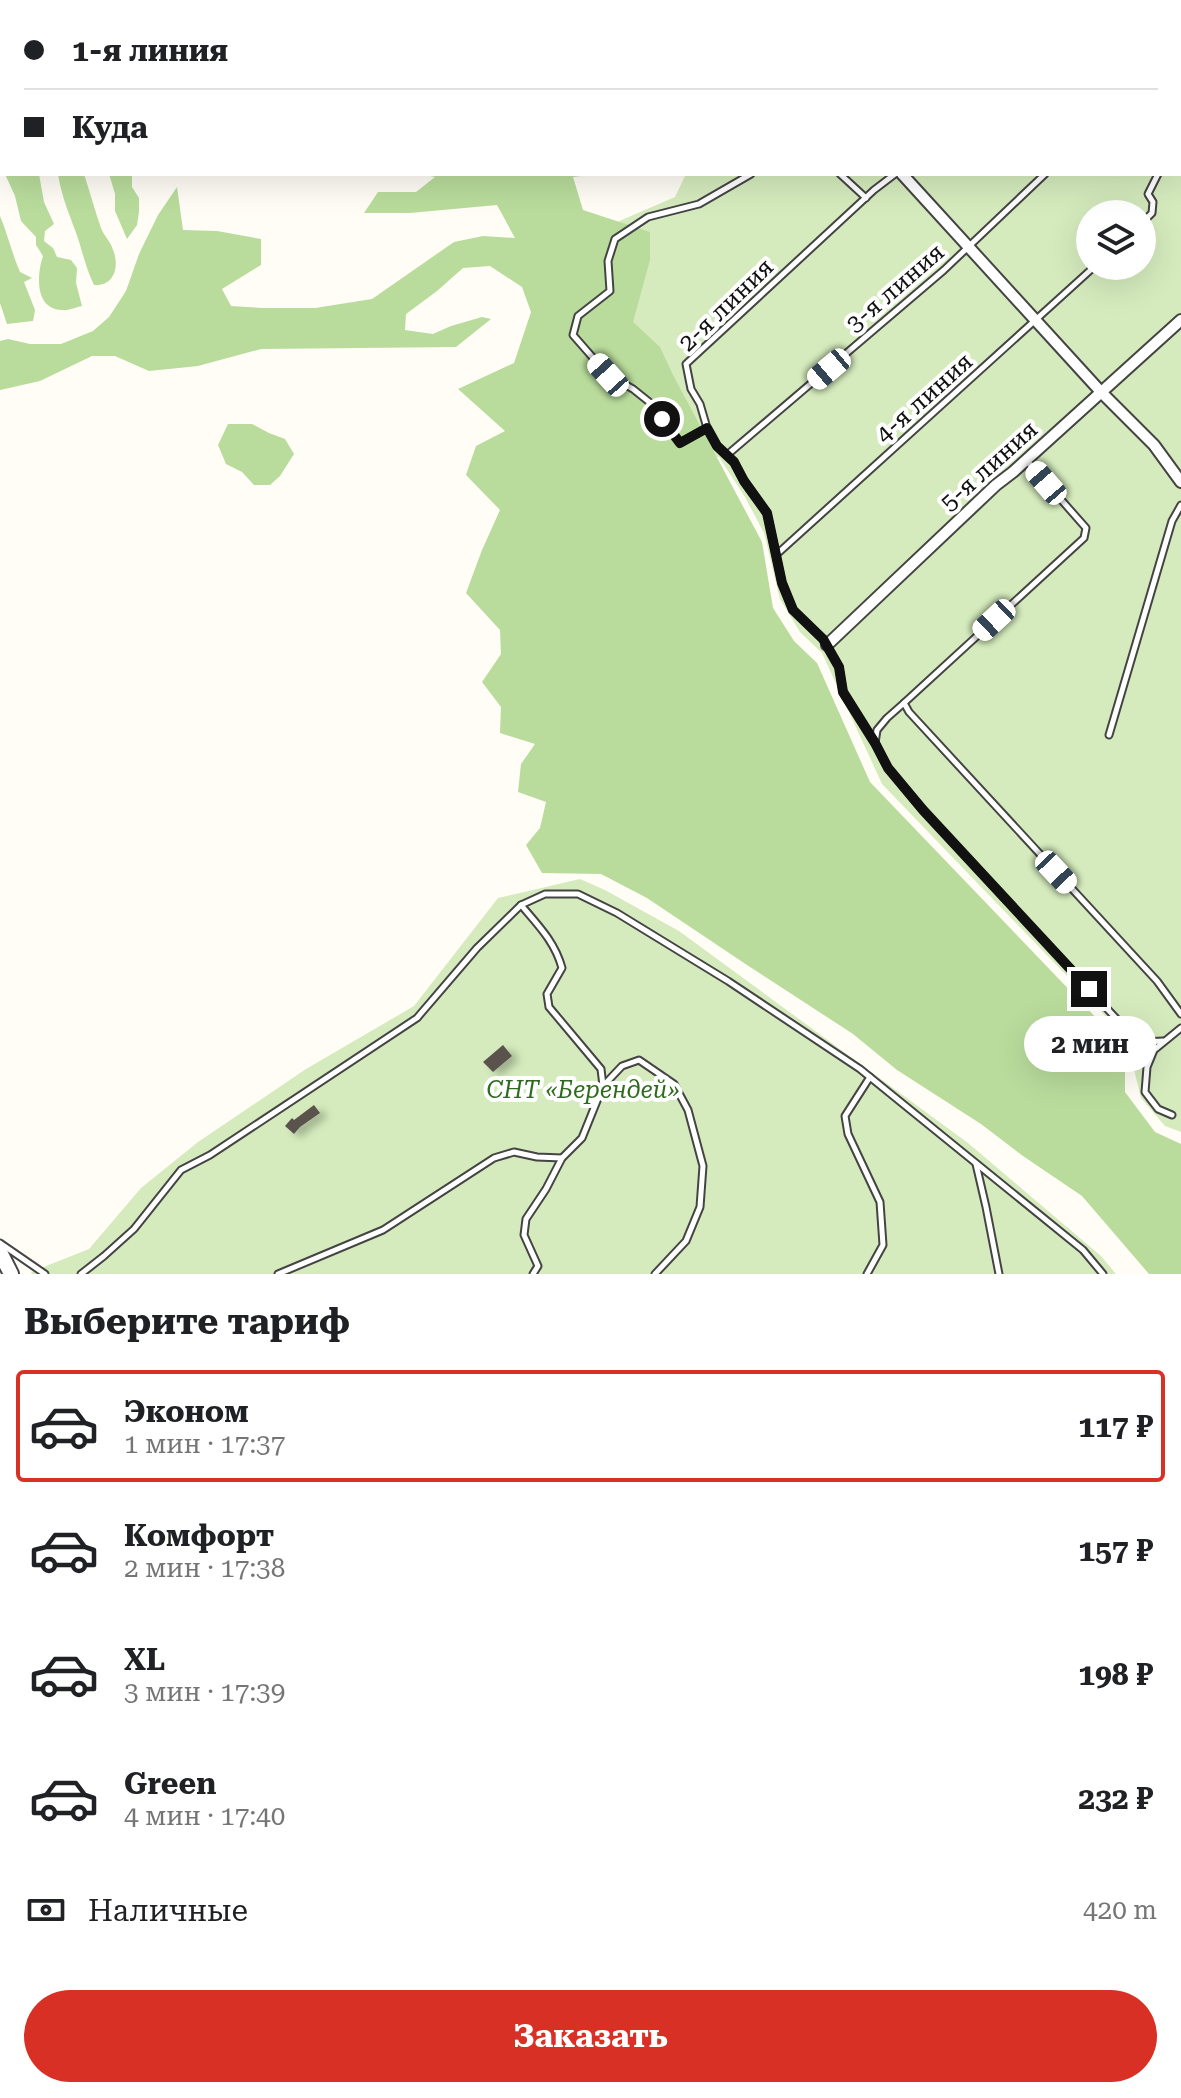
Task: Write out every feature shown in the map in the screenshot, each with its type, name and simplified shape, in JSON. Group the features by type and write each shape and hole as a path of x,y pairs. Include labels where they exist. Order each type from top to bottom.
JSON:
{"street":[{"path":"904,176 1101,392 1154,445 1181,482"},
{"name":"5-я линия","path":"827,645 974,505 1181,320"},
{"path":"0,1252 11,1274"}],"lane":[{"path":"707,428 680,443 653,405 608,375 573,335 578,316 610,291 608,261 615,239 648,217 699,204 748,176"},
{"path":"842,176 866,198"},
{"name":"2-я линия","path":"893,176 686,364 691,389 717,446 734,462 767,513 782,583 793,610 827,645 839,667 843,692 888,768 923,810 1125,1028 1144,1042 1163,1041"},
{"name":"3-я линия","path":"727,455 969,247 1043,176"},
{"path":"1152,200 1148,194 1157,176"},
{"name":"4-я линия","path":"775,556 1080,280"},
{"path":"875,743 877,730 887,718 1084,538 1086,528 1026,460"},
{"path":"1109,735 1164,546 1181,505"},
{"path":"904,703 1157,981 1181,1014"},
{"path":"81,1274 134,1229 181,1170 210,1155 417,1018 477,948 521,905 545,894 578,894 604,907 728,981 870,1077 1083,1250 1103,1274"},
{"path":"521,905 557,951 562,968 547,994 549,1007 601,1069 603,1086"},
{"path":"1172,1115 1158,1109 1145,1092 1147,1067 1154,1050 1181,1028"},
{"path":"533,1274 538,1266 524,1235 526,1219 562,1158 582,1138 603,1086 622,1066 639,1060 674,1084 688,1110 703,1166 700,1207 686,1241 655,1274"},
{"path":"867,1274 883,1245 880,1202 848,1134 845,1116 870,1077"},
{"path":"278,1274 383,1230 494,1158 514,1152 562,1158"},
{"path":"975,1163 999,1274"},
{"path":"0,1243 45,1274"}],"green space":[{"path":"6,176 39,176 44,202 54,224 45,231 44,241 53,248 57,257 71,260 77,268 76,283 82,306 64,310 46,304 39,281 43,256 36,245 36,237 21,221"},
{"path":"58,176 85,176 101,228 115,256 114,274 106,283 94,285"},
{"path":"110,176 132,176 132,187 139,198 139,212 137,225 127,239 115,211 115,194"},
{"path":"430,176 581,176 573,177 583,210 650,232 650,260 633,322 660,347 762,542 773,608 794,641 817,663 870,782 1103,1025 1125,1063 1125,1092 1155,1132 1181,1144 1181,1274 1149,1274 1082,1196 981,1124 897,1070 853,1034 647,898 601,874 542,873 526,845 540,828 546,802 518,792 521,764 535,744 500,733 501,707 482,682 501,654 500,630 466,593 500,510 466,475 476,446 505,431 458,389 514,363 531,312 522,287 490,266 463,268 406,314 405,330 433,334 482,317 491,319 456,347 261,349 198,366 149,371 115,356 92,356 40,381 0,390 0,341 61,344 93,331 109,317 126,291 158,215 177,187 183,230 217,231 261,239 261,265 222,289 231,306 315,308 372,299 454,242 483,236 515,238 497,205 410,213 364,213 378,192 416,192 435,177"},
{"path":"685,176 1181,176 1181,1132 1165,1126 1141,1098 1130,1053 1118,1029 882,784 822,653 800,632 780,599 764,533 745,497 719,457 681,454 594,287 617,222 675,197"},
{"path":"0,216 20,272 32,278 24,282 35,310 33,321 7,324 0,303"},
{"path":"228,424 252,424 285,439 294,454 270,485 254,485 242,472 226,464 218,445"},
{"name":"СНТ «Берендей»","path":"580,879 679,931 968,1143 1101,1256 1116,1274 32,1274 89,1249 141,1188 198,1142 306,1069 414,1006 498,898"}],"building":[{"path":"503,1045 512,1056 493,1072 483,1062"},
{"path":"314,1105 320,1113 294,1134 285,1126 292,1118 294,1120"}],"route":[{"path":"662,419 680,443 707,428 717,446 734,462 767,513 782,583 793,610 823,639 839,667 843,692 888,768 1089,989"}]}
